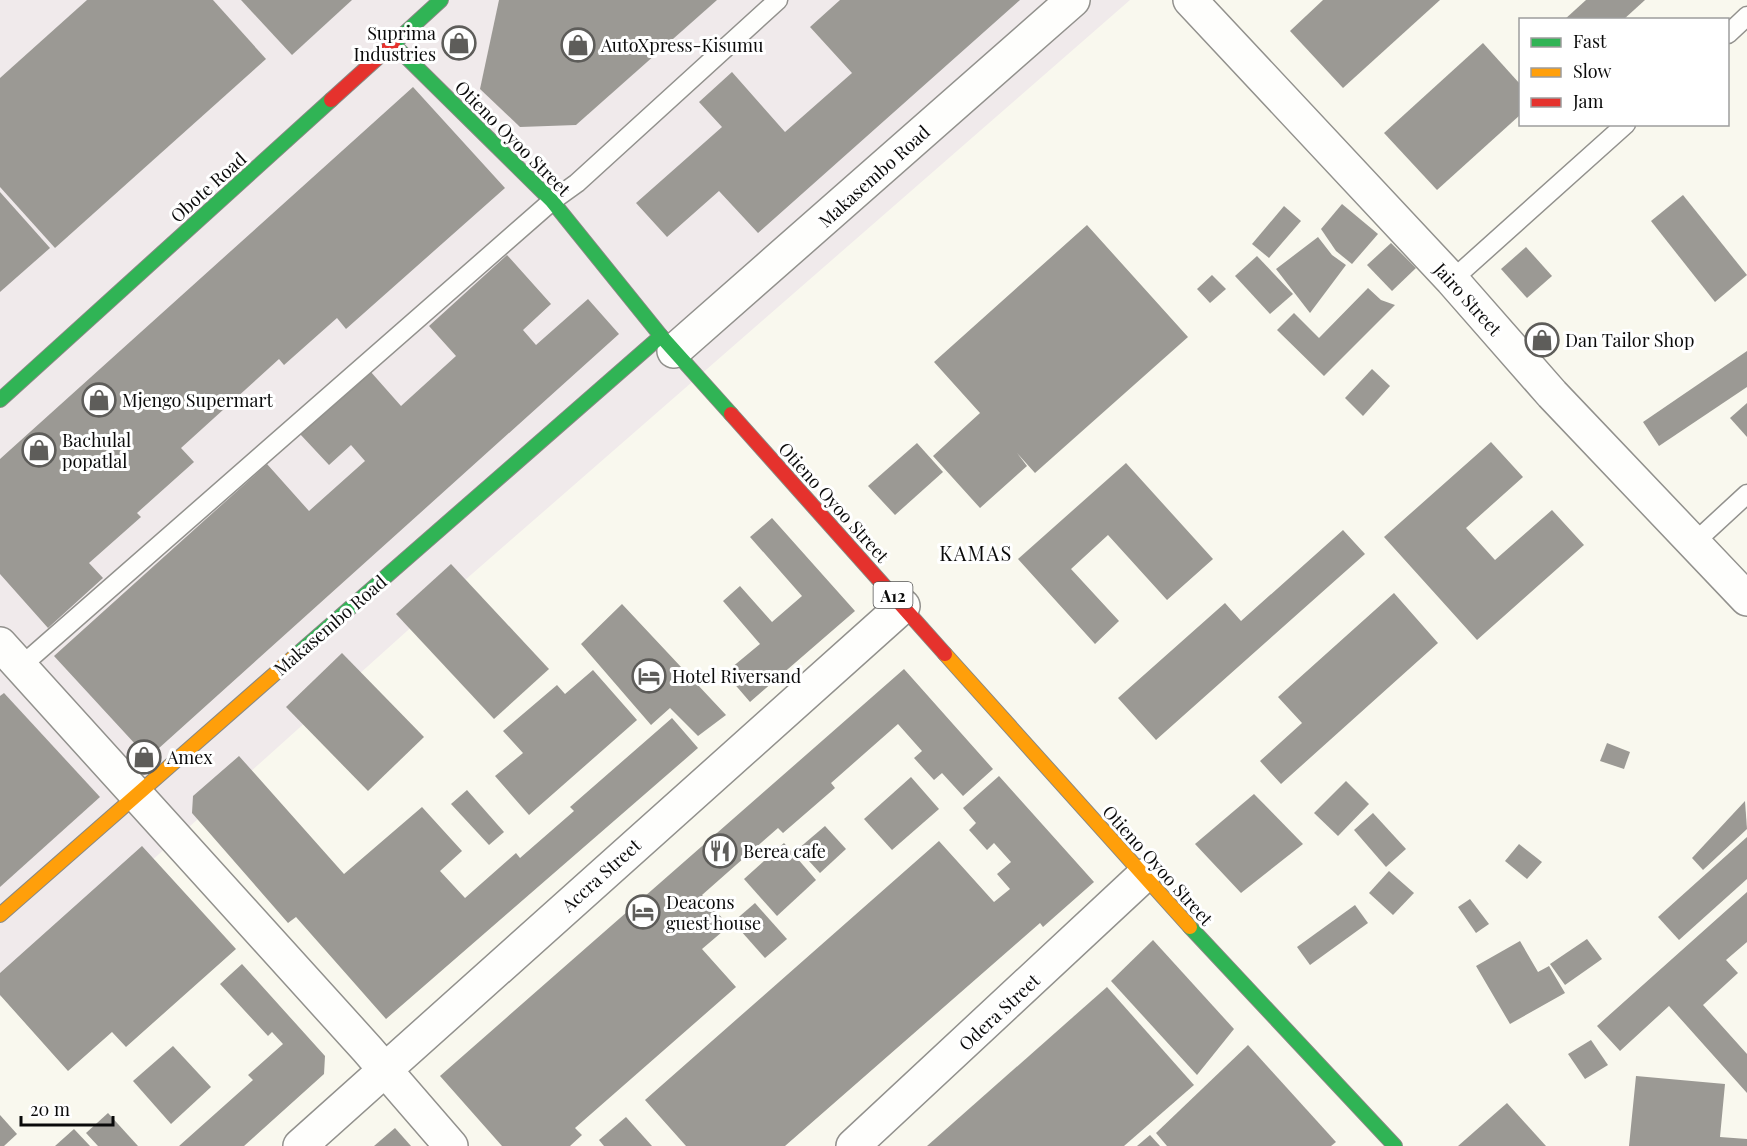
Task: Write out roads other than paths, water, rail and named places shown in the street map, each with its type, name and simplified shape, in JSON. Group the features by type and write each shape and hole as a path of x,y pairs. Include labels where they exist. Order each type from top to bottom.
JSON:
{"main road":[{"name":"Obote Road","path":"0,400 441,0"},
{"name":"Otieno Oyoo Street","path":"393,44 552,201 667,344 1143,876 1388,1144"},
{"name":"Makasembo Road","path":"0,915 136,794 667,344"}],"street":[{"name":"Makasembo Road","path":"667,344 1073,0"},
{"name":"Jairo Street","path":"1190,0 1452,280 1552,394 1747,598"},
{"name":"Accra Street","path":"300,1146 384,1068 903,606"},
{"path":"10,655 384,1068 451,1146"},
{"name":"Odera Street","path":"853,1146 1143,876"}],"lane":[{"path":"10,655 552,201 577,183 778,0"},
{"path":"1729,33 1747,16"},
{"path":"1452,280 1624,126"},
{"path":"1695,542 1747,494"}],"place":[{"name":"Suprima Industries","path":"459,43"},
{"name":"AutoXpress-Kisumu","path":"578,45"},
{"name":"Dan Tailor Shop","path":"1542,340"},
{"name":"Mjengo Supermart","path":"99,400"},
{"name":"Bachulal popatlal","path":"39,450"},
{"name":"Hotel Riversand","path":"649,676"},
{"name":"Amex","path":"144,757"},
{"name":"Berea cafe","path":"720,851"},
{"name":"Deacons guest house","path":"643,912"}],"district":[{"name":"KAMAS","path":"976,552"}]}
